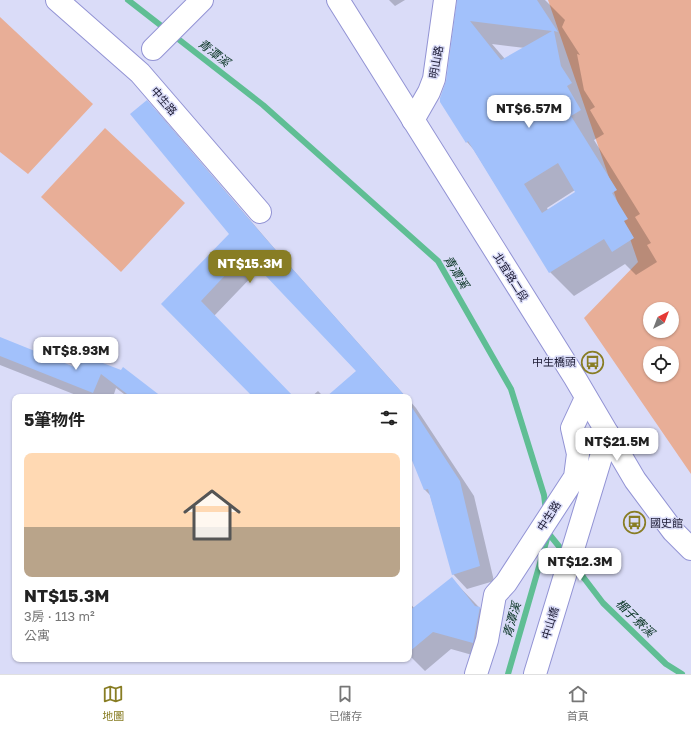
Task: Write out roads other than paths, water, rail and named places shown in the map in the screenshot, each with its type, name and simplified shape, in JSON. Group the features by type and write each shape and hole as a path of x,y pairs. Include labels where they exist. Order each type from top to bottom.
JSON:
{"main road":[{"name":"中生路","path":"57,0 140,73 260,212"},
{"path":"154,49 202,0"},
{"name":"北宜路二段","path":"338,0 586,398 635,480 673,532 691,549"},
{"name":"明山路","path":"413,120 429,92 434,79 445,0"},
{"name":"中生路","path":"476,674 487,640 495,595 506,583 575,477 578,454 572,428 586,398"},
{"name":"中山橋","path":"535,674 608,434"}],"waterway":[{"name":"青潭溪","path":"128,0 263,105 438,261 511,389 544,495 546,511"},
{"name":"青潭溪","path":"508,674 549,532"},
{"name":"楣子寮溪","path":"549,534 566,555"},
{"name":"楣子寮溪","path":"574,565 603,603 666,664 682,674"}],"place":[{"name":"中生橋頭","path":"592,362"},
{"name":"國史館","path":"634,523"}]}
